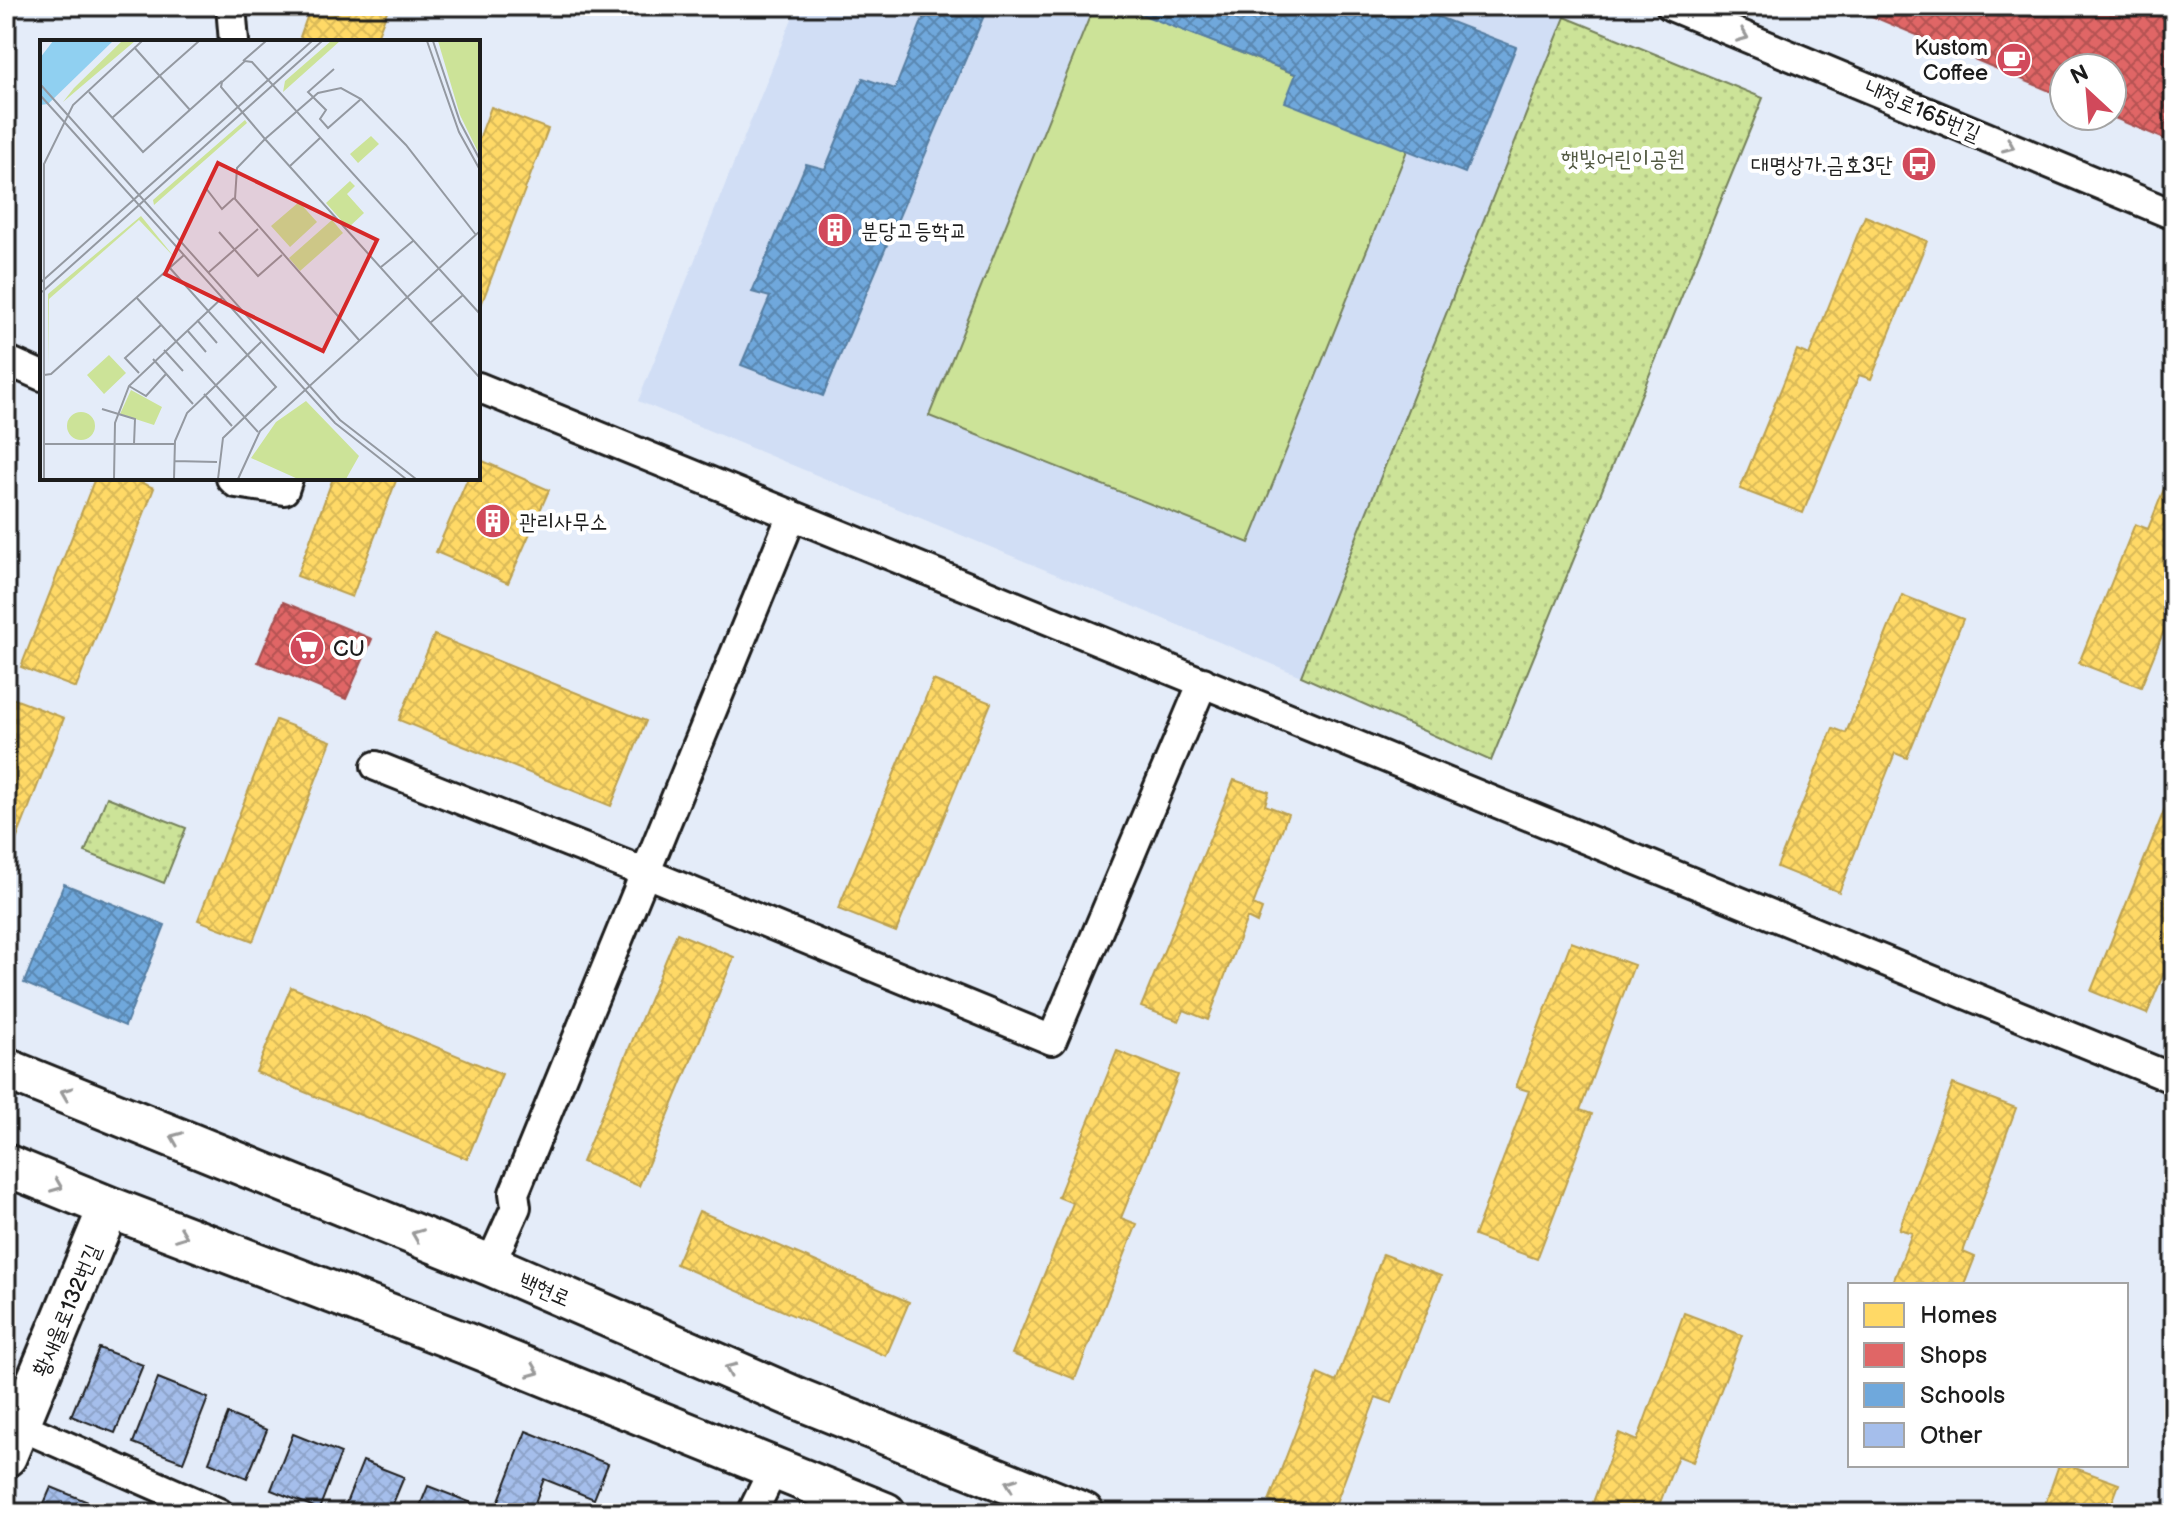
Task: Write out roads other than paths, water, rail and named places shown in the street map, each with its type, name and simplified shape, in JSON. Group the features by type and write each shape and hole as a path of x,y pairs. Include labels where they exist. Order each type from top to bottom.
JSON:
{"main road":[{"name":"백현로","path":"6,1069 490,1265 801,1400 1083,1513"},
{"path":"6,1165 462,1342 885,1513"},
{"name":"황새울로132번길","path":"12,1441 109,1207"}],"street":[{"path":"231,6 234,40"},
{"name":"내정로165번길","path":"1671,6 2174,215"},
{"path":"6,360 40,375"},
{"path":"480,388 2174,1079"},
{"path":"233,480 284,490 287,480"},
{"path":"490,1265 516,1207 514,1193 792,515"},
{"path":"376,766 1052,1040 1203,682"},
{"path":"12,1441 219,1513"},
{"path":"752,1513 774,1468"}],"place":[{"name":"Kustom Coffee","path":"2014,60"},
{"name":"대명상가.금호3단","path":"1919,164"},
{"name":"분당고등학교","path":"835,230"},
{"name":"관리사무소","path":"493,521"},
{"name":"CU","path":"307,648"}],"park label":[{"name":"햇빛어린이공원","path":"1623,158"}]}
